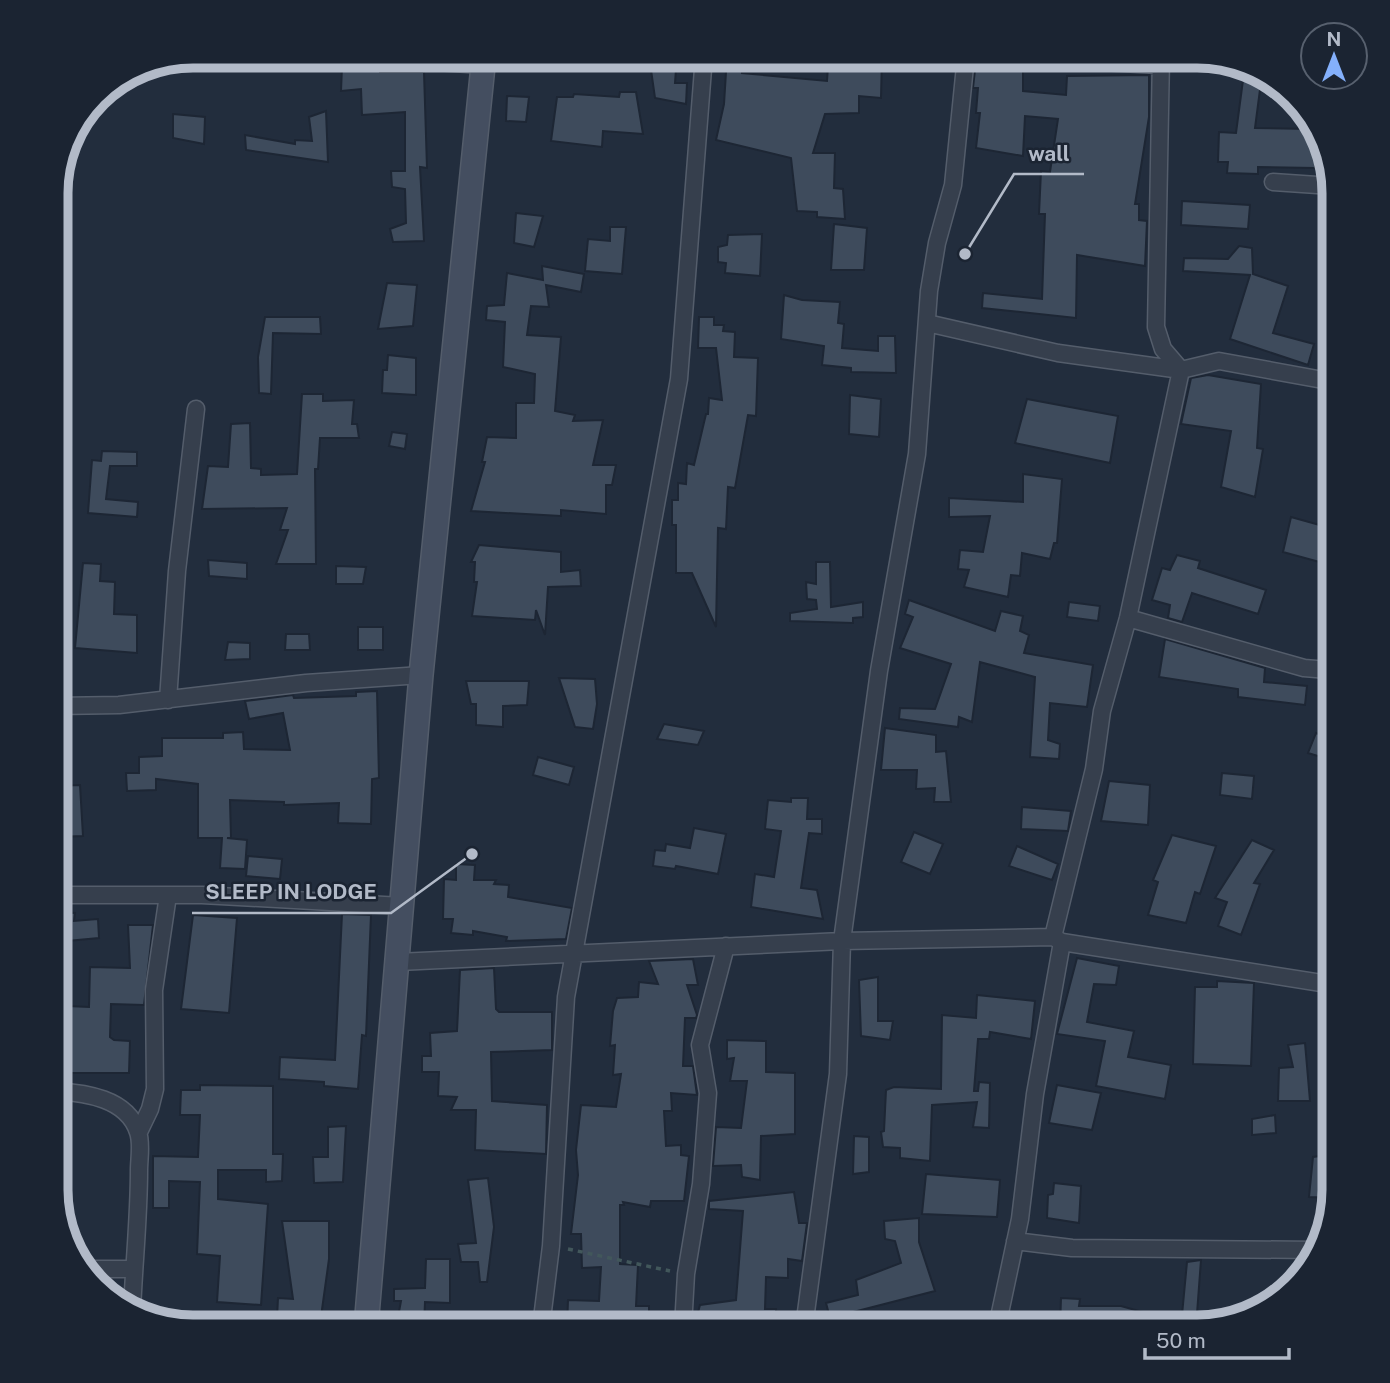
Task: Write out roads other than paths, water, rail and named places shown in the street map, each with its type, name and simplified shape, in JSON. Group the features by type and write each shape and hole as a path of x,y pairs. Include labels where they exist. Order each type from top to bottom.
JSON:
{"main road":[{"path":"367,1315 421,675 483,69"}],"street":[{"path":"542,1315 551,1247 556,1129 572,955 679,379 703,69"},
{"path":"806,1315 838,1074 842,940 879,671 917,454 927,323 937,243 953,185 965,69"},
{"path":"1160,69 1162,116 1156,327 1163,349 1181,370"},
{"path":"1273,182 1322,185"},
{"path":"927,323 1058,353 1181,370 1219,361 1322,380"},
{"path":"1000,1315 1015,1241 1057,940 1094,769 1102,711 1128,618 1181,370"},
{"path":"168,700 177,571 195,409"},
{"path":"1128,618 1304,668 1322,670"},
{"path":"68,706 119,705 306,683 421,675"},
{"path":"68,895 168,895 402,906"},
{"path":"132,1299 139,1209 139,1132 150,1109 155,1089 154,989 168,895"},
{"path":"398,962 842,940 1057,940 1322,983"},
{"path":"684,1315 686,1274 701,1184 708,1093 702,1060 702,1034 726,946"},
{"path":"68,1092 88,1093 114,1104 130,1118 139,1132"},
{"path":"1015,1241 1072,1248 1306,1250"},
{"path":"96,1269 133,1269"}],"place":[{"name":"wall","path":"965,254"},
{"name":"SLEEP IN LODGE","path":"472,854"}]}
